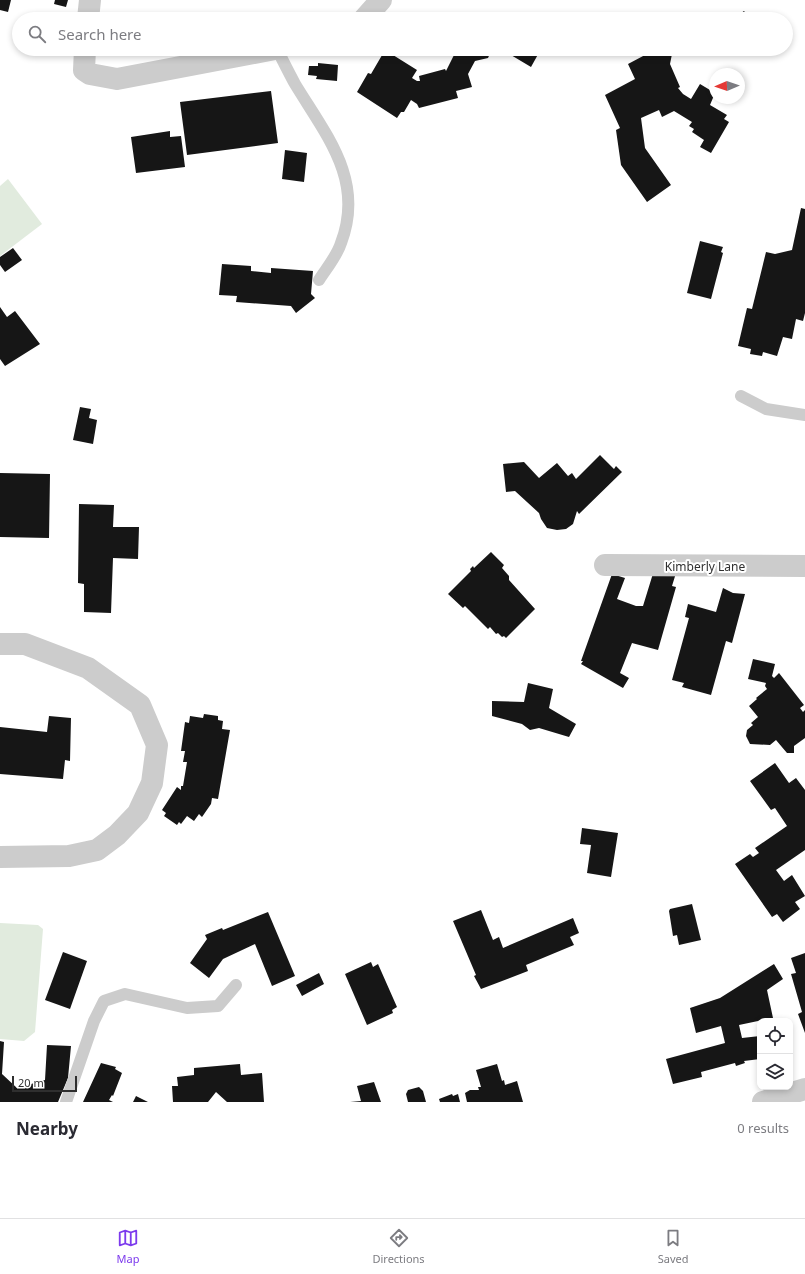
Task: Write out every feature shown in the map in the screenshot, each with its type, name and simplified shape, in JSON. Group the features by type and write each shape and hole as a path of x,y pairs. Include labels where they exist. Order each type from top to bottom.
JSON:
{"street":[{"path":"89,12 90,0"},
{"path":"370,12 381,0"},
{"path":"85,56 84,70 90,74 117,79 239,56"},
{"name":"Kimberly Lane","path":"605,565 805,566"},
{"path":"0,644 25,644 88,668 140,704 157,745 152,783 138,813 117,835 97,850 69,856 0,857"},
{"path":"763,1102 805,1088"}],"lane":[{"path":"280,56 295,84 325,129 338,154 348,186 348,216 341,244 319,280"},
{"path":"741,396 766,409 805,415"},
{"path":"66,1102 94,1021 104,1001 125,994 187,1008 218,1006 236,985"}],"shaded area":[{"path":"8,179 42,224 0,256 0,186"},
{"path":"0,923 38,925 43,929 35,1032 24,1041 0,1039"}],"building":[{"path":"0,0 11,0 8,12 0,10"},
{"path":"55,0 68,0 66,7 54,4"},
{"path":"382,56 395,56 417,70 412,78 417,81 420,81 419,76 445,69 446,71 454,56 489,56 488,58 475,61 468,74 472,87 456,91 458,98 419,108 417,104 411,100 404,112 401,112 397,118 357,92 368,73 371,74"},
{"path":"513,56 537,56 531,67"},
{"path":"643,56 672,56 670,64 680,87 678,88 683,94 691,99 700,84 709,89 709,104 727,115 724,119 729,122 711,153 700,147 704,140 692,132 694,129 689,126 692,122 674,111 662,117 659,110 641,118 645,148 671,185 647,202 621,165 616,130 620,128 605,95 635,79 628,64"},
{"path":"318,63 338,65 337,81 316,79 317,76 308,75 309,66 318,66"},
{"path":"271,91 278,143 187,155 180,102"},
{"path":"170,131 170,137 181,136 185,167 136,173 131,137"},
{"path":"285,150 307,153 304,182 282,179"},
{"path":"801,208 805,209 805,313 803,321 796,319 792,339 783,337 777,356 763,352 762,356 750,354 751,349 738,346 747,308 752,309 766,252 775,254 792,250"},
{"path":"700,241 723,247 721,252 723,253 711,299 687,293"},
{"path":"13,248 22,260 5,272 0,265 0,257"},
{"path":"222,264 251,266 251,271 271,273 271,268 313,271 311,294 315,298 296,313 291,306 236,302 237,296 219,295"},
{"path":"0,307 7,317 15,311 40,344 5,366 0,359"},
{"path":"80,407 91,409 89,418 97,420 93,444 73,440"},
{"path":"600,455 614,469 616,466 622,472 579,514 577,511 573,524 566,529 557,530 547,528 539,513 515,491 506,492 503,464 524,462 539,478 557,463 568,476 572,473 576,479"},
{"path":"0,473 50,474 49,538 0,537"},
{"path":"79,504 114,505 113,527 139,527 138,559 113,558 111,613 84,612 84,584 78,583"},
{"path":"491,552 504,565 502,568 509,576 509,580 535,609 506,638 504,636 502,637 498,633 496,634 490,627 488,629 465,606 463,608 448,594 471,571 470,569 473,566 474,568"},
{"path":"655,567 676,573 672,586 676,587 658,650 632,643 620,673 629,678 623,688 581,664 583,661 581,661 612,574 625,578 617,599 636,606 643,606"},
{"path":"723,588 733,593 745,594 732,643 726,641 711,695 682,687 684,683 672,680 689,618 685,617 688,604 716,612"},
{"path":"753,659 775,664 772,676 774,678 779,673 804,705 800,708 803,712 805,710 805,738 794,746 794,753 787,753 776,740 770,745 750,744 746,736 747,730 753,725 751,723 758,717 749,706 767,689 765,686 766,683 748,679"},
{"path":"528,683 553,689 549,708 576,724 569,737 539,728 530,730 522,724 492,716 492,701 524,702"},
{"path":"204,714 218,716 218,720 223,721 222,729 230,730 218,799 212,798 211,804 202,817 199,814 194,821 187,816 181,824 179,822 177,825 164,816 166,813 162,810 177,787 181,790 181,786 183,786 187,762 183,762 185,751 181,751 185,722 189,723 190,716 203,718"},
{"path":"49,716 71,718 70,761 65,760 63,779 0,774 0,727 47,732"},
{"path":"775,763 789,783 796,778 805,790 805,850 776,870 784,881 792,875 805,896 795,902 800,909 783,922 777,914 772,917 735,864 750,854 753,857 759,853 755,848 787,826 775,808 771,810 750,781"},
{"path":"582,828 618,833 611,877 587,873 591,845 580,844"},
{"path":"692,904 701,940 679,945 677,935 673,936 669,911 670,909"},
{"path":"481,910 493,940 499,937 503,948 573,918 579,933 570,937 574,945 526,965 528,971 481,989 474,976 476,975 453,921"},
{"path":"268,912 295,976 272,986 255,944 223,959 209,978 190,963 207,939 205,935 222,928 223,930"},
{"path":"63,952 87,961 70,1009 45,1000"},
{"path":"805,953 805,1033 798,1014 802,1012 791,974 796,973 791,958"},
{"path":"371,962 373,967 378,964 397,1007 392,1010 393,1013 367,1025 345,974"},
{"path":"774,964 783,979 767,990 773,1018 757,1018 757,1021 739,1025 742,1038 757,1036 757,1059 744,1061 745,1063 736,1066 735,1063 701,1072 702,1077 673,1084 666,1059 725,1043 721,1026 696,1033 690,1008 720,998"},
{"path":"319,973 324,984 302,996 296,985"},
{"path":"0,1041 4,1042 2,1074 17,1088 45,1080 47,1045 71,1046 68,1078 58,1102 0,1102"},
{"path":"101,1063 116,1067 115,1069 122,1073 113,1096 112,1095 109,1100 113,1102 83,1102"},
{"path":"240,1064 241,1075 262,1073 264,1102 227,1102 216,1092 208,1102 173,1102 172,1086 178,1086 177,1077 194,1075 194,1068"},
{"path":"497,1064 502,1081 504,1080 505,1085 517,1081 523,1102 467,1102 465,1093 470,1090 479,1090 478,1087 481,1087 476,1070"},
{"path":"374,1082 381,1102 350,1102 361,1101 357,1086"},
{"path":"419,1087 423,1091 426,1102 408,1102 406,1094 408,1090"},
{"path":"452,1094 453,1096 458,1094 460,1102 440,1102 439,1099"},
{"path":"136,1096 148,1102 133,1102"}]}
